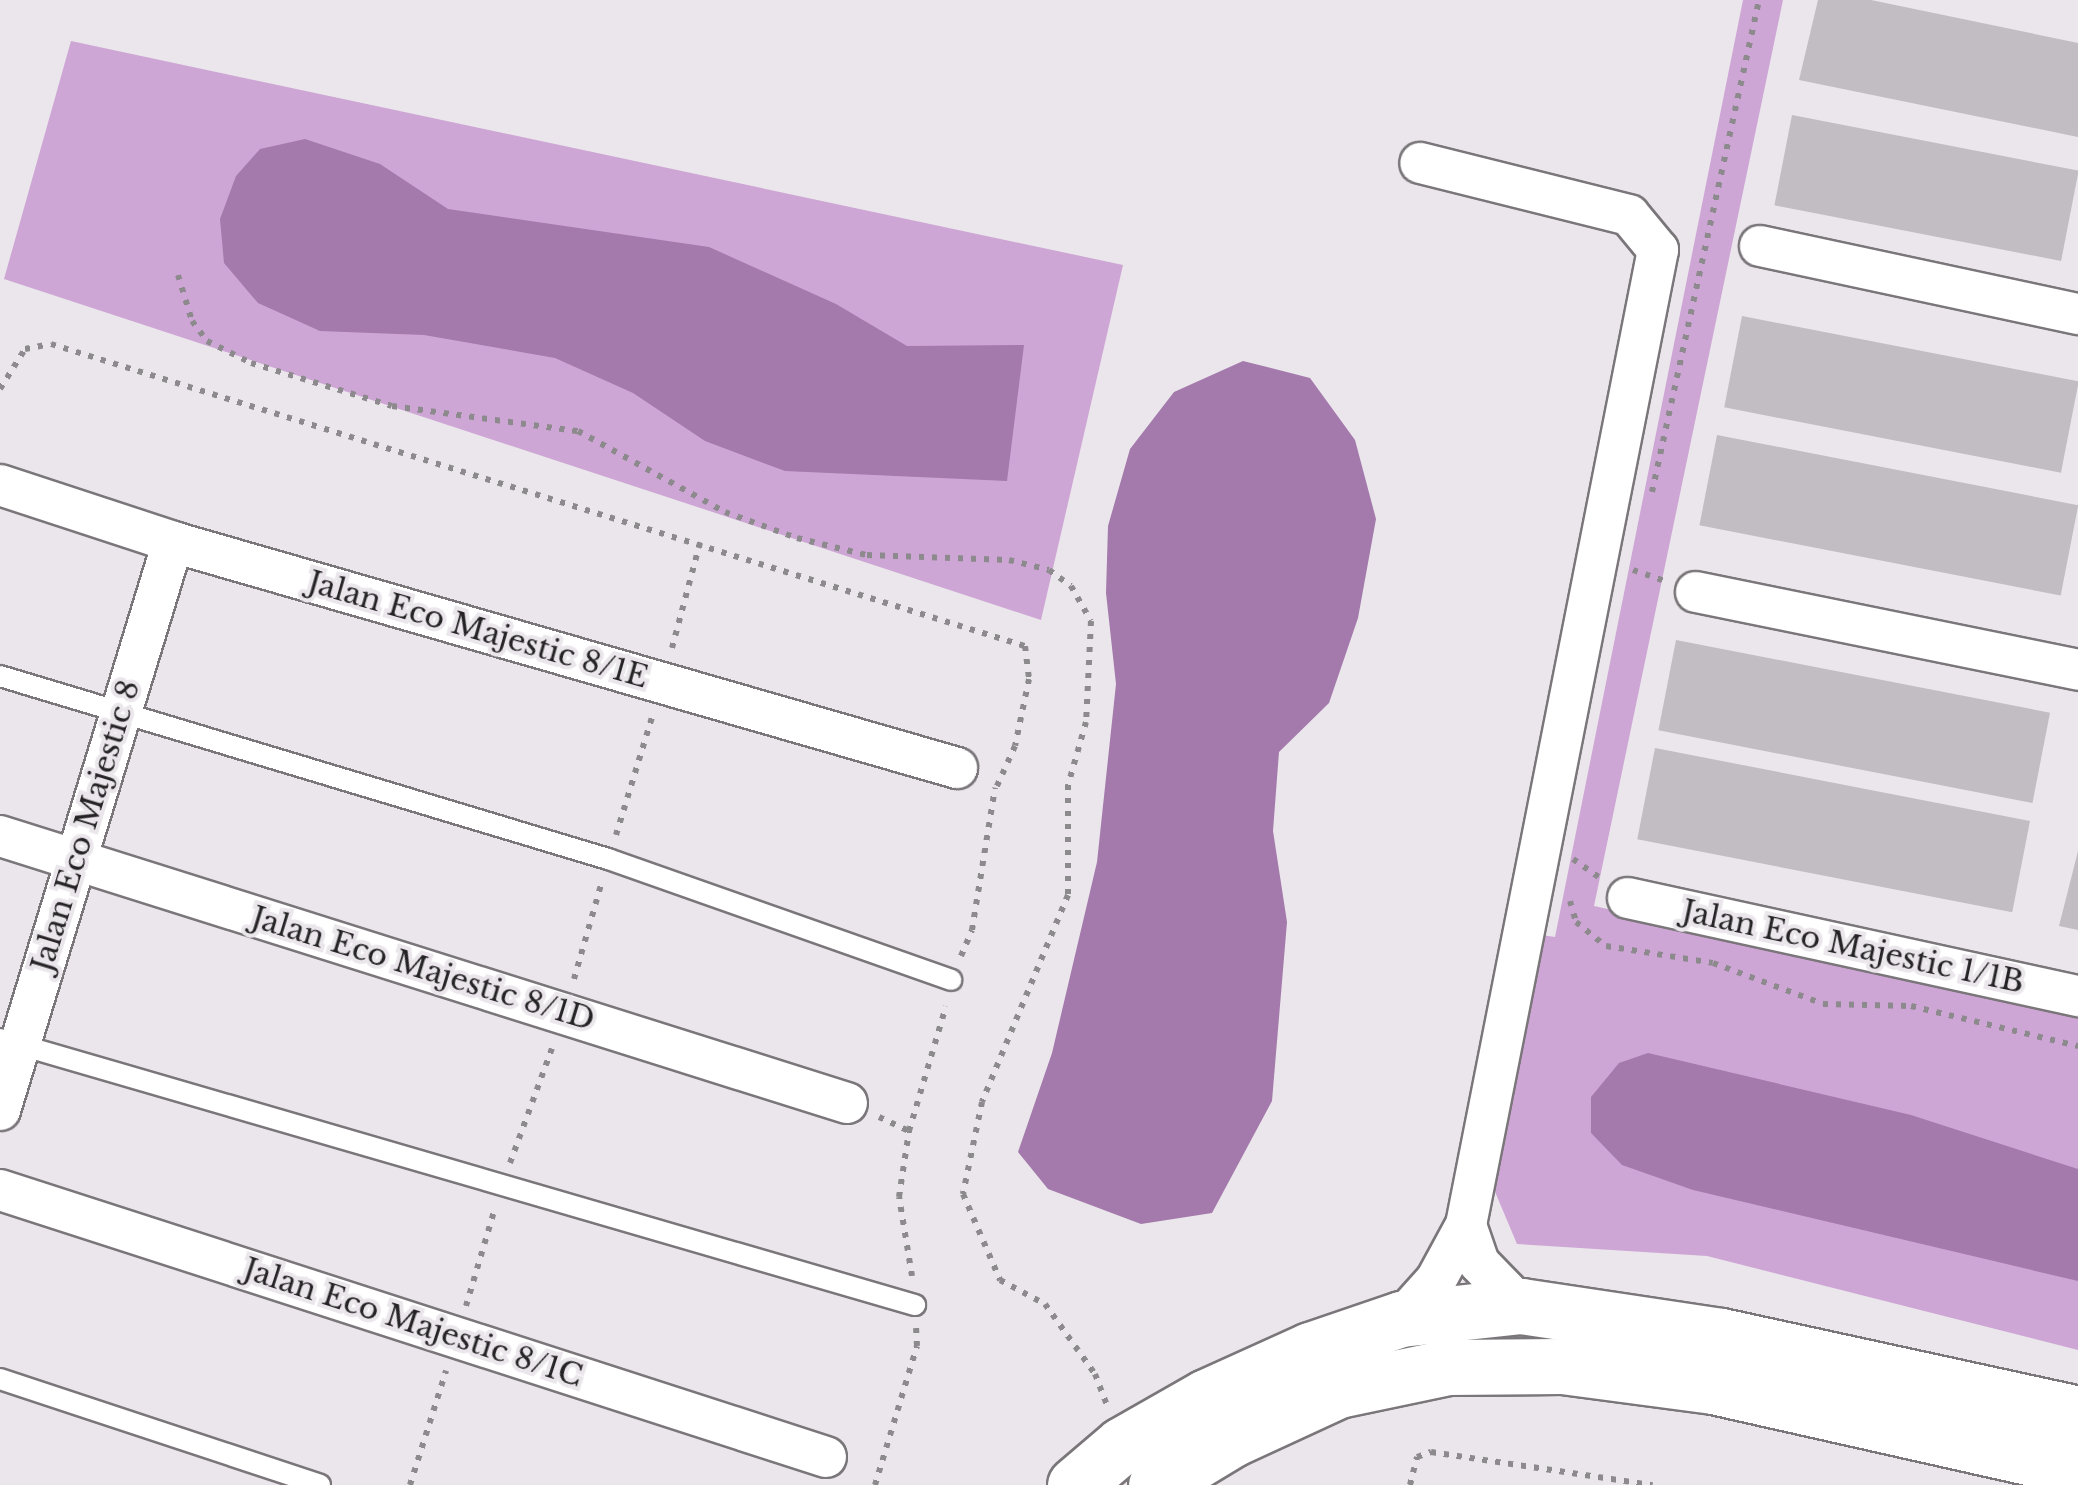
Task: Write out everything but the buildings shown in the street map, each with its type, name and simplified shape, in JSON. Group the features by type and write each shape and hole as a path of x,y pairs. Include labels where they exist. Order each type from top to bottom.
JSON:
{"street":[{"path":"1401,1319 1436,1280 1466,1224 1658,250 1629,215 1420,163"},
{"path":"1760,246 2078,314"},
{"name":"Jalan Eco Majestic 8/1E","path":"0,485 173,542 957,768"},
{"name":"Jalan Eco Majestic 8","path":"0,1110 10,1043 76,860 173,542"},
{"path":"1696,592 2078,670"},
{"name":"Jalan Eco Majestic 8/1D","path":"0,836 847,1103"},
{"name":"Jalan Eco Majestic 1/1B","path":"1628,898 2078,996"},
{"name":"Jalan Eco Majestic 8/1C","path":"0,1190 826,1457"},
{"path":"1466,1224 1478,1263 1521,1306"},
{"path":"1075,1485 1122,1445 1206,1397 1310,1350 1401,1319 1521,1306 1722,1336 2078,1414"},
{"path":"1156,1485 1232,1439 1338,1390 1448,1367 1562,1366 1713,1386 2078,1468"}],"lane":[{"path":"0,676 120,717 608,860 950,980"},
{"path":"10,1043 915,1305"},
{"path":"0,1380 320,1485"}],"path":[{"path":"1651,496 1759,0"},
{"path":"0,388 25,350 51,344 1025,646 1029,679 1015,746 996,788 972,930 950,980 899,1197 917,1346 875,1485"},
{"path":"1629,590 1638,552"},
{"path":"957,768 996,788"},
{"path":"1570,877 1576,839"},
{"path":"1568,895 1576,922 1606,946 1713,963 1823,1004 1911,1006 2078,1046"},
{"path":"1410,1485 1418,1457 1431,1452 1652,1485"}],"shaded area":[{"path":"1743,0 1783,0 1594,906 2078,1012 2078,1350 1707,1256 1517,1244 1493,1187 1534,934 1555,937"},
{"path":"71,41 1123,265 1041,620 4,279"},
{"path":"305,139 380,164 448,209 709,247 836,304 907,346 1024,345 1007,481 785,471 705,441 633,393 555,358 424,335 320,331 258,303 224,263 220,219 236,176 260,149"},
{"path":"1243,361 1310,378 1355,440 1376,519 1358,618 1329,703 1279,752 1273,831 1287,922 1272,1101 1212,1213 1141,1224 1048,1189 1018,1152 1052,1053 1097,862 1116,684 1106,593 1108,526 1130,449 1174,392"},
{"path":"1648,1053 1911,1115 2078,1169 2078,1281 1693,1190 1622,1165 1591,1133 1591,1097 1619,1063"}]}
